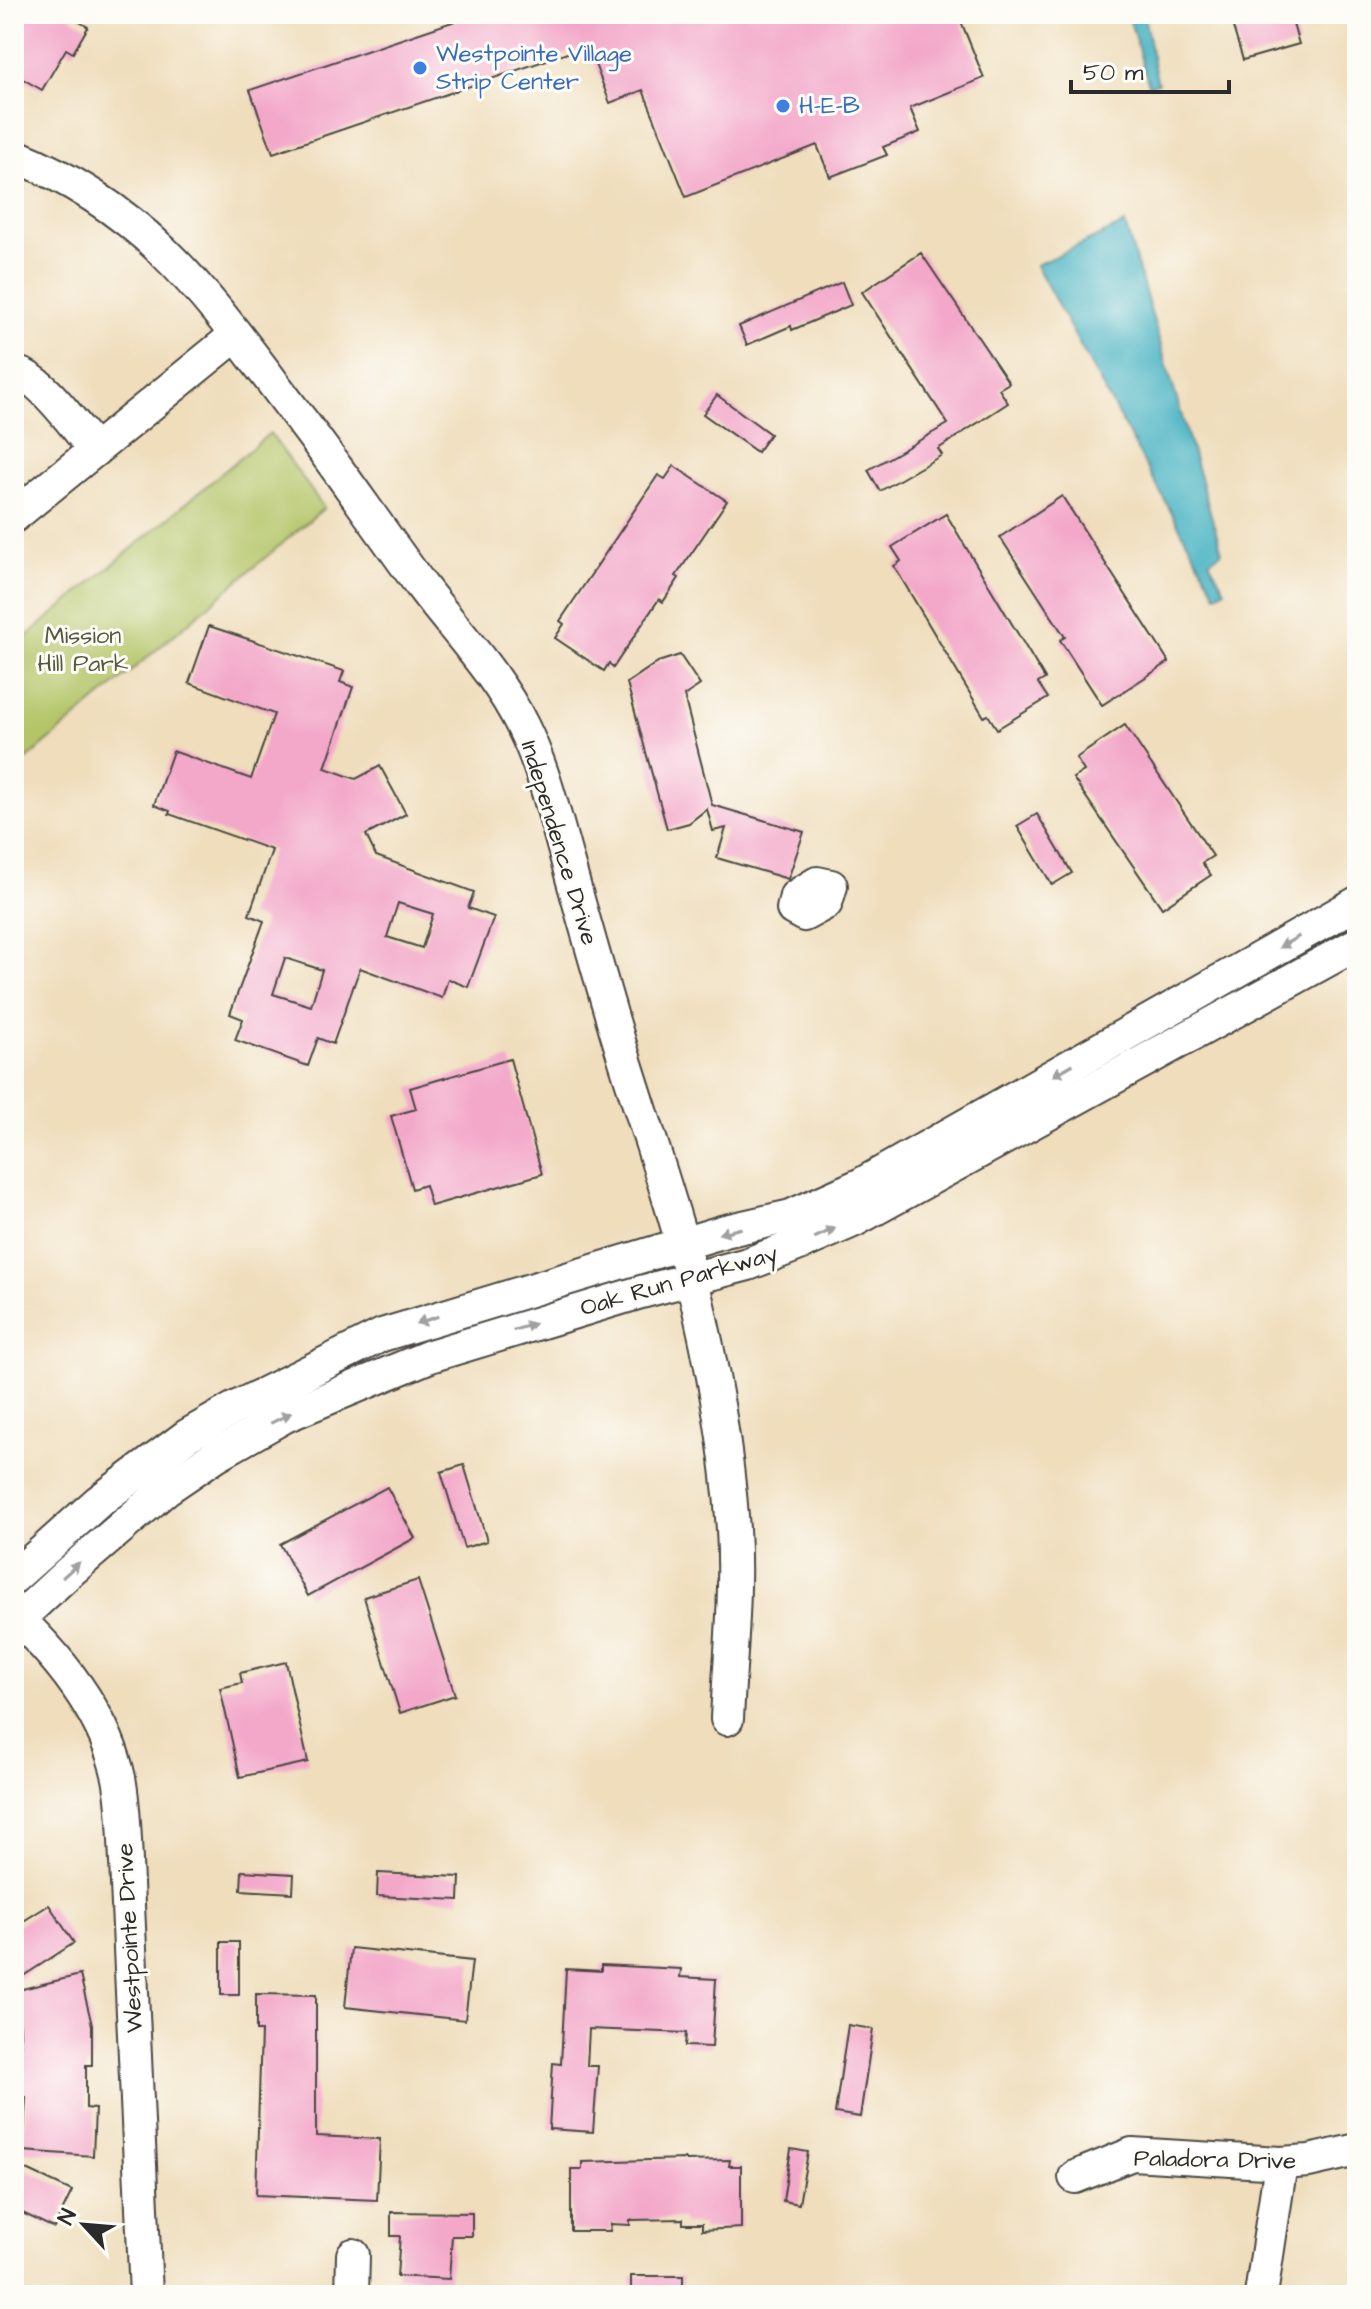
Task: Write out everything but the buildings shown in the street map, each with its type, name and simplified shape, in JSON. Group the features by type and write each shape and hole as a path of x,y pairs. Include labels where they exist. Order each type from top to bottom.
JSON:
{"street":[{"name":"Independence Drive","path":"14,155 84,189 144,232 194,281 498,683 523,726 557,822 613,1024 692,1279 719,1416 733,1535 727,1719"},
{"path":"14,516 236,335"},
{"path":"14,373 35,381 95,450"},
{"name":"Oak Run Parkway","path":"14,1577 99,1501 188,1435 233,1409 382,1335 725,1231 791,1216 862,1184 1357,903"},
{"name":"Oak Run Parkway","path":"15,1619 166,1489 216,1455 285,1416 430,1356 748,1264 855,1220 1357,944"},
{"name":"Westpointe Drive","path":"15,1619 56,1658 85,1698 107,1741 119,1778 125,1840 146,2295"},
{"name":"Paladora Drive","path":"1075,2177 1132,2154 1281,2163 1309,2161 1357,2150"},
{"path":"1261,2295 1281,2163"},
{"path":"352,2295 353,2255"}],"green space":[{"name":"Mission Hill Park","path":"270,433 324,508 14,770 14,647"}],"water":[{"path":"1128,14 1143,14 1158,83 1149,86"},
{"path":"1125,224 1222,552 1209,561 1225,590 1216,594 1036,265"}],"place":[{"name":"Westpointe Village Strip Center","path":"420,68"},
{"name":"H-E-B","path":"783,106"}]}
